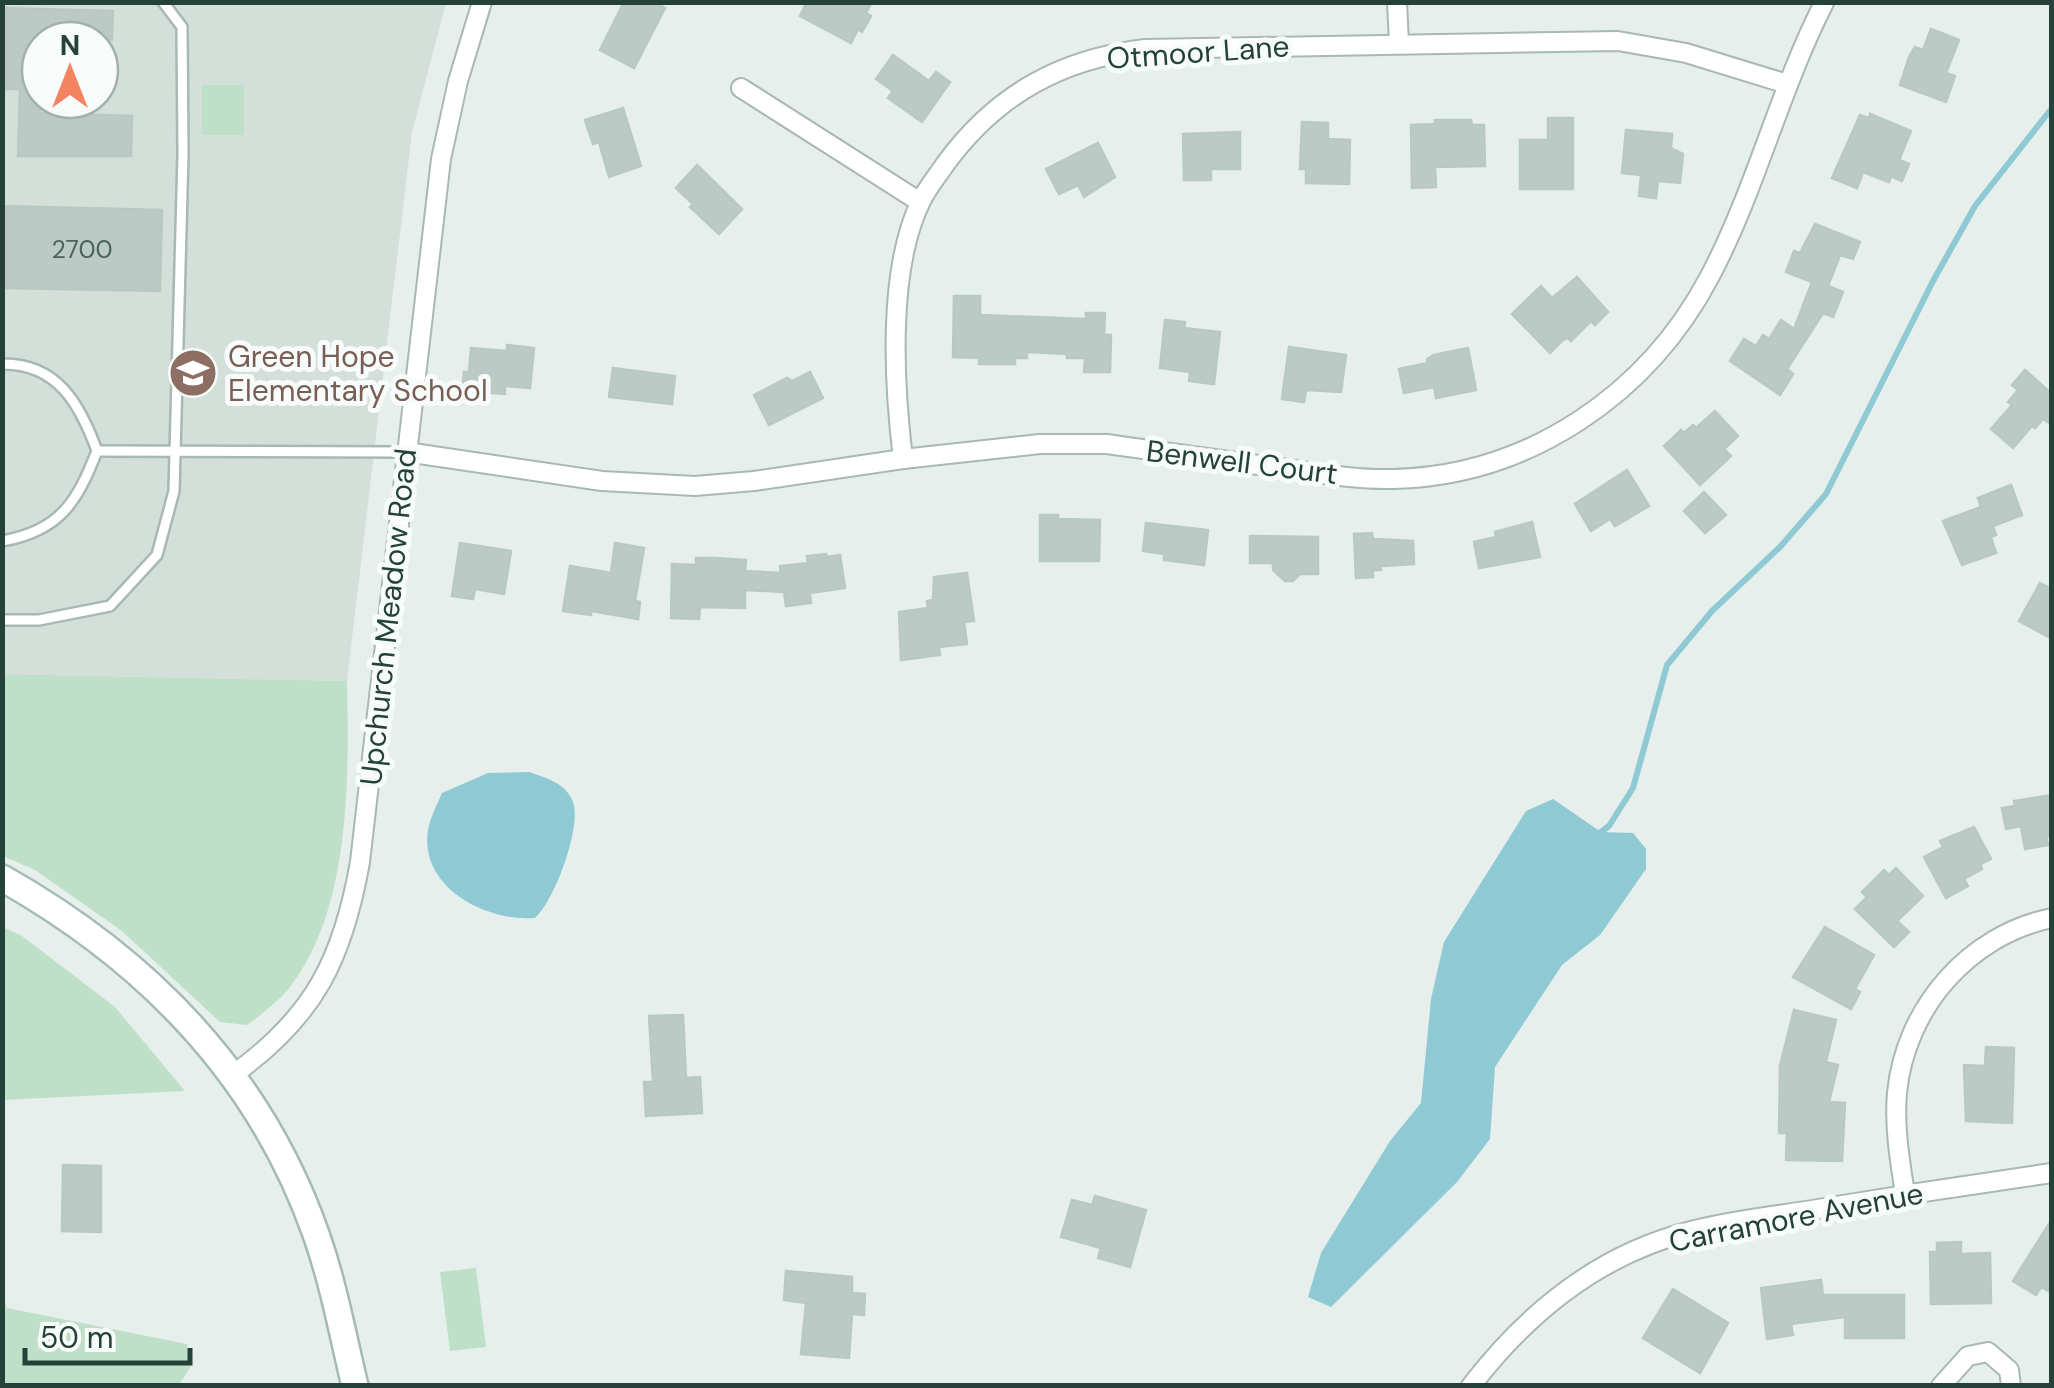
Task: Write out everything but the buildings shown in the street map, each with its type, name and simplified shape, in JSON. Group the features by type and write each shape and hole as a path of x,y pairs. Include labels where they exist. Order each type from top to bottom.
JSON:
{"street":[{"name":"Upchurch Meadow Road","path":"234,1074 287,1030 315,994 336,958 352,909 441,159 458,81 482,2"},
{"path":"1397,2 1398,43"},
{"name":"Benwell Court","path":"406,452 652,486 754,482 903,459 1040,444 1092,444 1394,479 1460,470 1535,446 1579,423 1622,390 1658,354 1688,314 1718,260 1824,4"},
{"name":"Otmoor Lane","path":"903,459 896,380 897,314 904,258 920,202 962,142 1003,102 1036,82 1106,54 1187,47 1618,41 1686,53 1788,84"},
{"path":"741,88 920,202"},
{"path":"2,878 99,939 132,966 234,1074 292,1176 316,1234 330,1277 354,1386"},
{"path":"1905,1194 1896,1098 1904,1054 1920,1015 1947,980 1988,943 2052,918"},
{"name":"Carramore Avenue","path":"1470,1386 1541,1309 1593,1272 1626,1255 1689,1232 2052,1172"},
{"path":"1941,1386 1968,1356 1988,1352 2009,1370 2011,1386"}],"lane":[{"path":"2,620 39,620 110,606 157,555 174,491 183,154 182,26 163,2"},
{"path":"2,364 22,364 62,384 87,422 97,450 83,487 65,514 23,538 2,541"},
{"path":"97,450 406,452"}],"shaded area":[{"name":"Green Hope Elementary School","path":"3,3 446,3 412,132 347,681 3,674"}],"green space":[{"path":"202,85 244,85 244,135 202,135"},
{"path":"3,674 347,681 346,797 336,877 326,915 312,951 293,983 247,1025 220,1022 122,931 35,870 3,856"},
{"path":"3,927 22,936 115,1007 185,1091 3,1100"},
{"path":"476,1268 486,1347 450,1351 440,1272"},
{"path":"3,1297 7,1308 187,1344 191,1366 179,1385 3,1385"}],"water":[{"path":"529,772 566,790 573,802 574,828 550,897 535,918 516,918 478,907 445,884 428,851 428,830 442,793 488,773"},
{"path":"1553,799 1601,832 1633,833 1646,849 1646,869 1600,935 1562,965 1495,1067 1490,1139 1457,1182 1331,1307 1308,1297 1321,1253 1390,1141 1421,1103 1431,999 1444,942 1526,811"}],"waterway":[{"path":"1601,832 1633,788 1667,665 1712,611 1780,547 1826,494 1975,206 2052,108"}],"place":[{"name":"Green Hope Elementary School","path":"193,373"}]}
